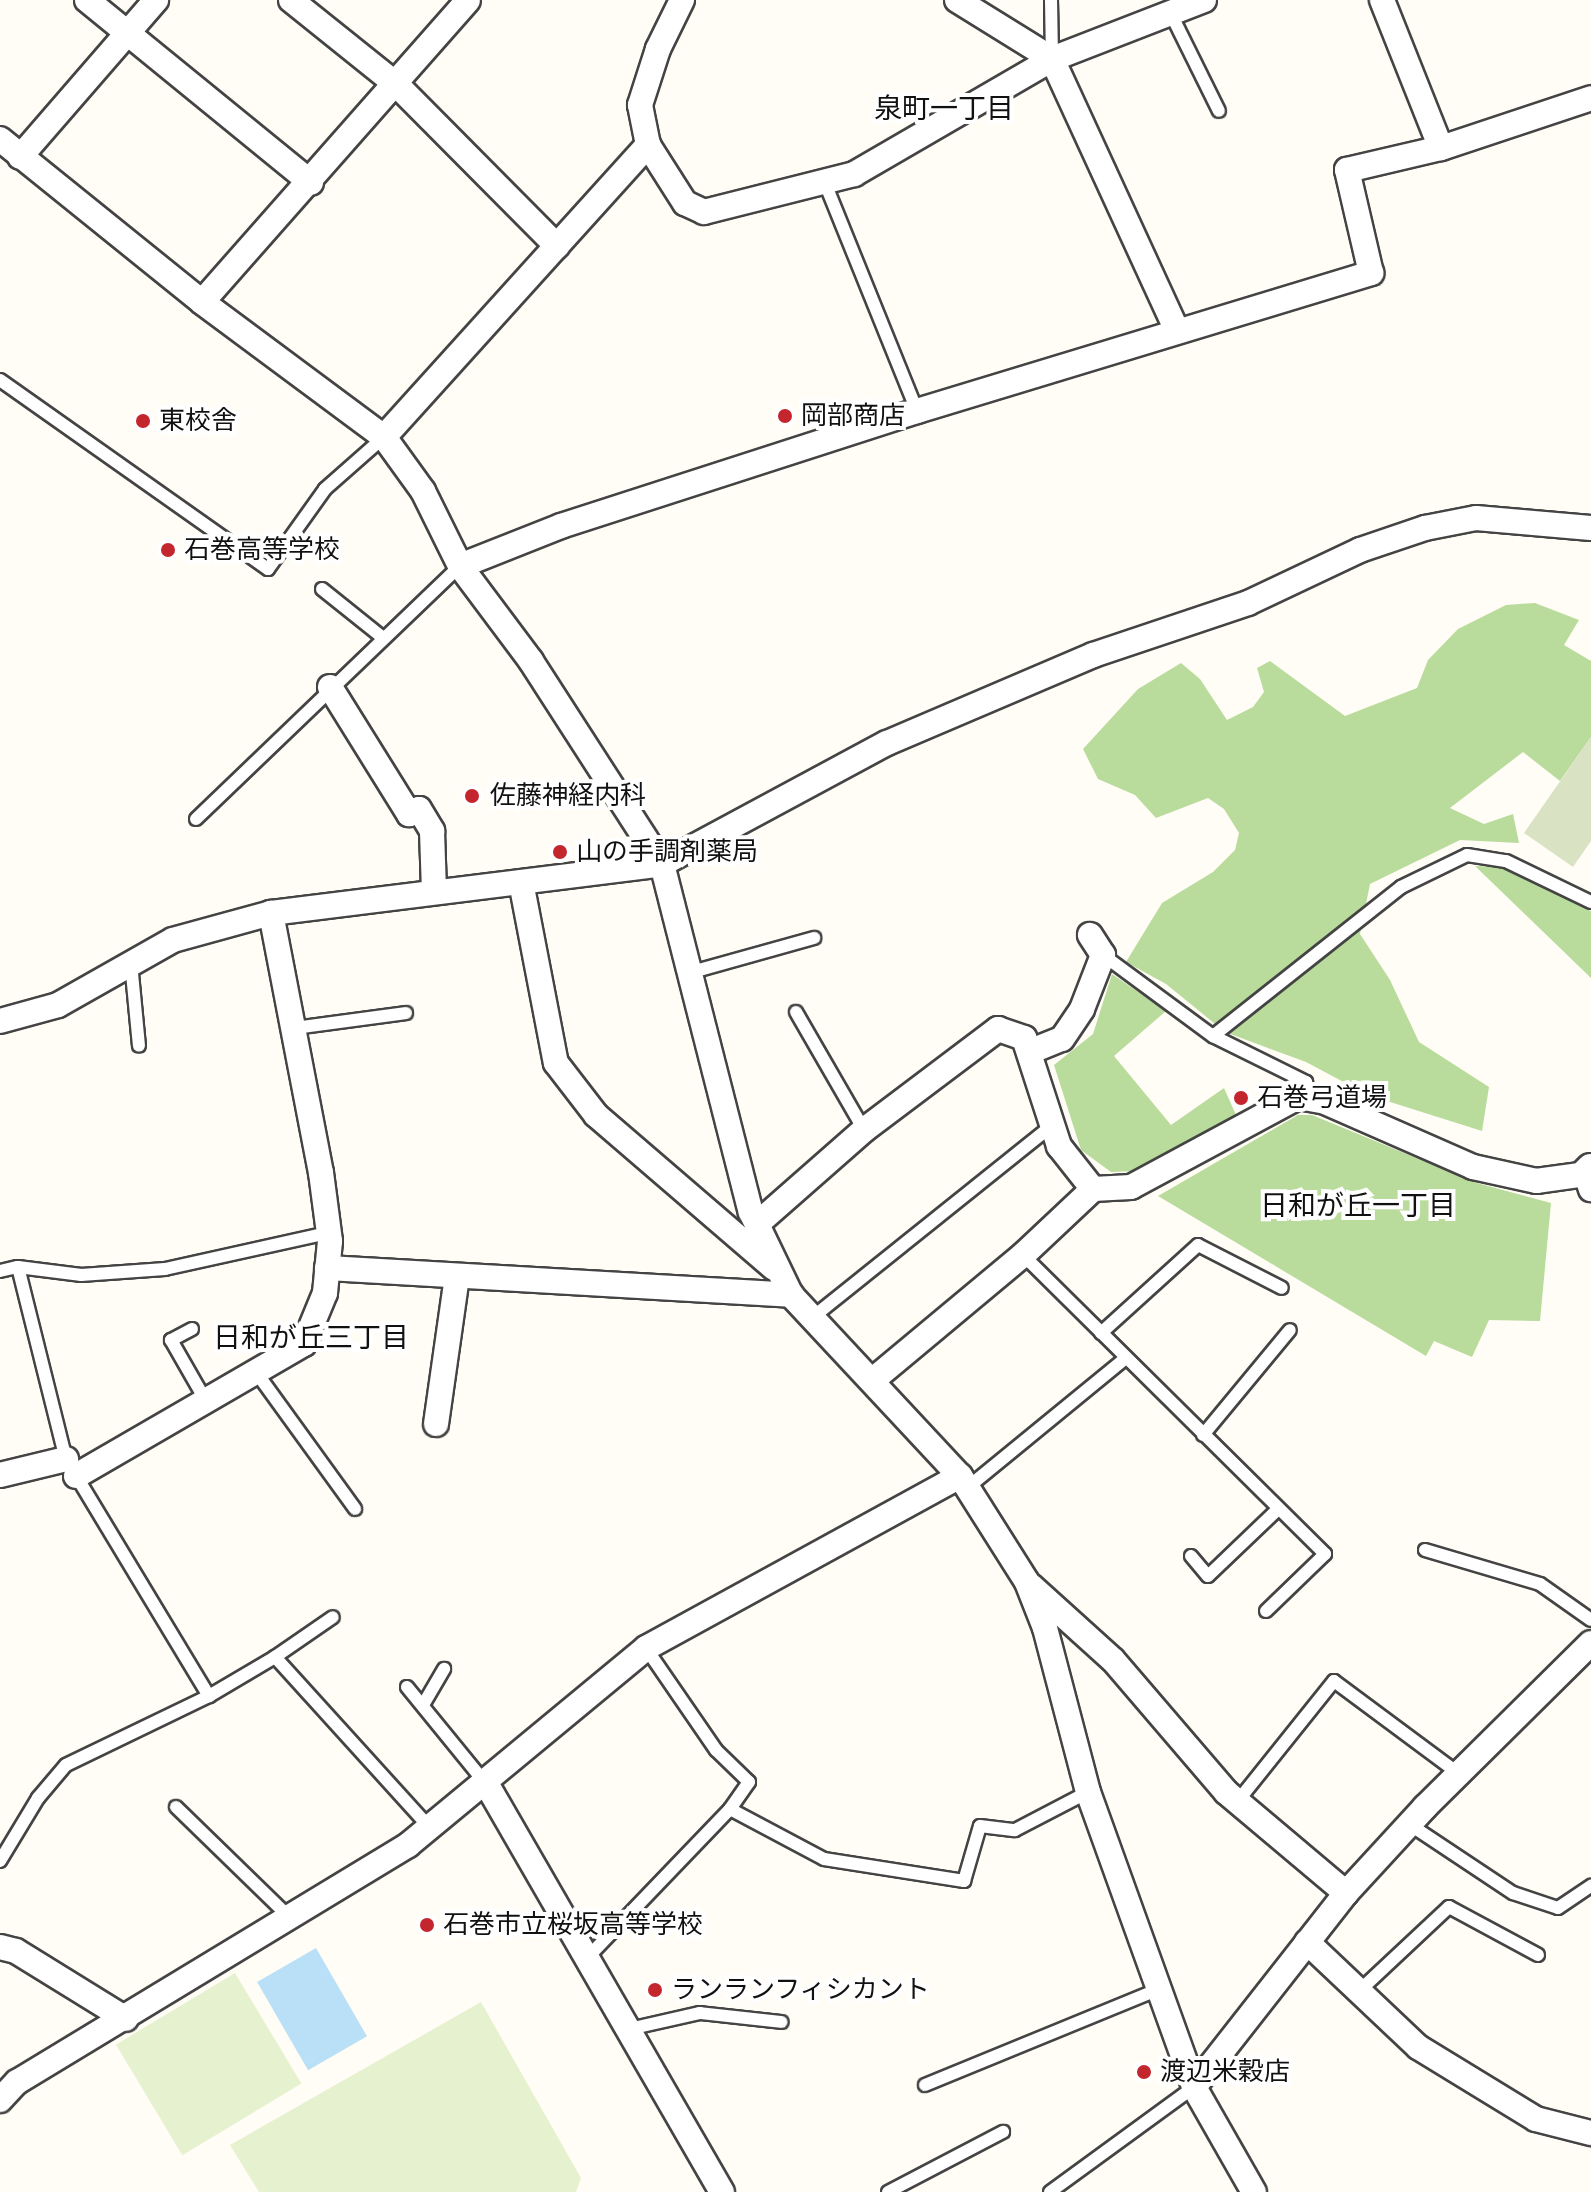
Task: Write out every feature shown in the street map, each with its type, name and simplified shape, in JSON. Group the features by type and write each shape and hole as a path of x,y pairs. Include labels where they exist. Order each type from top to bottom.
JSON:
{"street":[{"path":"87,0 311,183"},
{"path":"20,157 156,0"},
{"path":"291,0 397,85 557,246"},
{"path":"202,302 311,183 468,0"},
{"path":"682,0 645,83 640,105 648,145 685,203 704,212 854,174 1052,59 1204,0"},
{"path":"957,0 1052,59 1176,329"},
{"path":"1382,0 1441,148"},
{"path":"460,566 561,526 917,411 1176,329 1371,273 1347,170 1441,148 1591,98"},
{"path":"0,139 202,302 384,437 423,491 460,566 531,661 662,864 757,1224 785,1284"},
{"path":"384,437 648,145"},
{"path":"0,1021 58,1005 173,940 271,913 662,864 887,743 1093,655 1248,603 1360,550 1425,528 1476,518 1591,528"},
{"path":"330,687 409,814 419,809 432,831 434,892"},
{"path":"521,882 556,1063 596,1115 785,1284 874,1379 963,1482 1027,1582 1045,1628 1088,1792 1194,2087 1254,2192"},
{"path":"0,1475 71,1467 206,1401 304,1344 325,1293 328,1233 295,1028 271,913"},
{"path":"1029,1052 1062,1039 1082,1009 1096,945"},
{"path":"757,1224 864,1130 998,1029 1024,1038 1059,1146 1093,1189"},
{"path":"874,1379 1023,1255 1093,1189 1131,1187 1298,1097 1473,1167 1536,1181 1589,1177"},
{"path":"327,1268 457,1276 785,1284"},
{"path":"436,1424 457,1276"},
{"path":"0,2100 17,2082 126,2019 430,1828 487,1785 646,1648 963,1482"},
{"path":"1027,1582 1113,1660 1237,1802 1346,1893"},
{"path":"1194,2087 1346,1893 1409,1824 1591,1643"},
{"path":"487,1785 722,2192"},
{"path":"1307,1942 1357,1993 1418,2047 1536,2119 1591,2133"},
{"path":"0,1947 16,1951 126,2019"}],"lane":[{"path":"1051,0 1052,59"},
{"path":"1171,14 1219,111"},
{"path":"825,183 917,411"},
{"path":"0,380 268,569 325,489 384,437"},
{"path":"196,819 382,637 460,566"},
{"path":"322,589 382,637"},
{"path":"1213,1036 1401,887 1467,855 1506,861 1591,902"},
{"path":"692,972 814,938"},
{"path":"1096,945 1213,1036 1306,1082 1309,1099"},
{"path":"131,963 139,1046"},
{"path":"796,1012 864,1130"},
{"path":"295,1028 406,1013"},
{"path":"813,1317 1051,1126"},
{"path":"0,1271 18,1267 81,1275 165,1269 328,1233"},
{"path":"1101,1333 1198,1245 1282,1288"},
{"path":"1023,1255 1277,1510 1325,1554 1266,1611"},
{"path":"18,1267 71,1467 209,1696"},
{"path":"192,1329 171,1340 206,1401"},
{"path":"1203,1435 1290,1330"},
{"path":"963,1482 1126,1358"},
{"path":"256,1372 355,1509"},
{"path":"1191,1556 1208,1576 1277,1510"},
{"path":"1425,1550 1540,1584 1591,1620"},
{"path":"0,1859 38,1798 66,1765 209,1696 275,1657 333,1617"},
{"path":"588,1957 730,1809 749,1782 746,1774 716,1750 646,1648"},
{"path":"275,1657 430,1828"},
{"path":"423,1705 444,1669"},
{"path":"1237,1802 1334,1681 1459,1774"},
{"path":"407,1687 487,1785"},
{"path":"730,1809 824,1859 964,1881 980,1826 1015,1830 1088,1792"},
{"path":"176,1807 290,1918"},
{"path":"1409,1824 1513,1893 1558,1908 1591,1886"},
{"path":"1357,1993 1449,1907 1538,1955"},
{"path":"925,2085 1159,1989"},
{"path":"629,2029 700,2013 782,2022"},
{"path":"1050,2192 1194,2087"},
{"path":"888,2192 1003,2132"}],"green space":[{"path":"1535,603 1579,620 1564,645 1591,661 1591,737 1560,781 1523,752 1450,808 1484,824 1513,814 1519,843 1460,840 1370,884 1360,934 1390,980 1419,1042 1489,1087 1482,1131 1368,1095 1306,1062 1225,1032 1166,984 1126,962 1162,903 1213,872 1235,850 1239,833 1224,809 1208,798 1156,818 1135,795 1098,779 1083,749 1138,689 1181,663 1200,679 1227,720 1253,707 1264,692 1257,668 1270,661 1345,716 1417,688 1428,660 1458,629 1506,605"},
{"path":"1591,737 1591,841 1573,867 1524,833"},
{"path":"1475,866 1501,867 1591,911 1591,978"},
{"path":"1112,974 1166,1011 1114,1056 1171,1125 1224,1088 1236,1115 1136,1171 1111,1172 1081,1150 1054,1065 1093,1034"},
{"path":"1298,1115 1312,1115 1477,1183 1551,1203 1540,1321 1489,1320 1472,1357 1434,1341 1426,1356 1158,1196"},
{"path":"235,1973 301,2084 182,2155 116,2045"},
{"path":"481,2002 581,2178 576,2192 259,2192 230,2145"}],"water":[{"path":"316,1948 367,2036 308,2070 257,1982"}],"place":[{"name":"岡部商店","path":"785,416"},
{"name":"東校舎","path":"143,421"},
{"name":"石巻高等学校","path":"168,550"},
{"name":"佐藤神経内科","path":"472,796"},
{"name":"山の手調剤薬局","path":"560,852"},
{"name":"石巻弓道場","path":"1241,1098"},
{"name":"石巻市立桜坂高等学校","path":"427,1925"},
{"name":"ランランフィシカント","path":"655,1990"},
{"name":"渡辺米穀店","path":"1144,2072"}],"district":[{"name":"泉町一丁目","path":"944,109"},
{"name":"日和が丘一丁目","path":"1358,1206"},
{"name":"日和が丘三丁目","path":"311,1338"}]}
